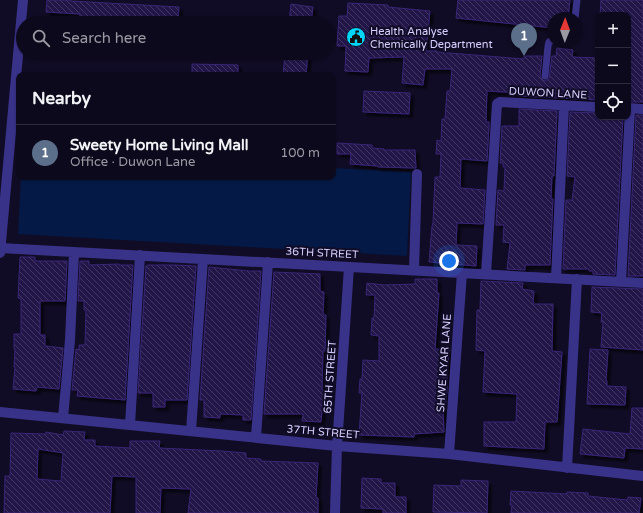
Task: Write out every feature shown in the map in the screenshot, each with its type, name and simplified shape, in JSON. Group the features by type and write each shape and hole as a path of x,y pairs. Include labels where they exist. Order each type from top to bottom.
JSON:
{"street":[{"path":"22,16 23,0"},
{"path":"16,72 17,60"},
{"path":"0,253 16,75"},
{"name":"DUWON LANE","path":"486,274 497,104 500,102 595,107"},
{"path":"556,278 564,105"},
{"path":"631,108 643,109"},
{"path":"621,282 628,120"},
{"path":"414,270 417,174"},
{"name":"36TH STREET","path":"0,248 643,283"},
{"path":"63,418 70,340 74,252"},
{"path":"130,425 140,255"},
{"path":"191,431 203,259"},
{"path":"256,437 268,262"},
{"name":"65TH STREET","path":"335,513 337,446 349,267"},
{"name":"SHWE KYAR LANE","path":"449,454 462,273"},
{"path":"567,468 578,279"},
{"name":"37TH STREET","path":"0,412 337,446 449,454 643,476"}],"lane":[{"path":"576,12 577,0"},
{"path":"545,76 548,48"}],"water":[{"path":"336,168 411,172 407,256 18,234 21,180 336,180"}],"building":[{"path":"47,0 71,0 179,7 178,16 80,16 80,14 46,12"},
{"path":"458,0 570,0 569,12 547,12 547,27 456,18"},
{"path":"601,0 643,0 643,102 631,102 631,12 600,12"},
{"path":"348,3 388,5 388,7 430,11 426,51 524,59 524,56 542,56 540,76 544,81 549,79 552,56 556,56 557,48 573,50 572,57 595,58 595,100 520,96 520,93 487,91 486,122 489,122 489,126 487,161 461,159 460,188 485,190 483,224 457,223 456,245 477,246 476,266 429,262 433,223 435,177 440,177 441,154 436,154 437,140 441,141 442,119 445,119 447,91 450,91 452,69 425,69 423,85 402,83 404,57 369,58 368,72 345,71 346,46 337,46 339,16 347,16"},
{"path":"291,4 313,7 312,16 290,16"},
{"path":"284,60 307,60 306,72 283,72"},
{"path":"192,64 238,65 238,72 192,72"},
{"path":"364,91 410,93 409,114 363,112"},
{"path":"519,109 557,111 554,176 552,176 551,199 553,199 550,265 525,265 525,270 507,269 510,243 503,242 504,225 496,225 498,190 504,191 505,167 503,167 503,163 500,163 502,126 519,126"},
{"path":"570,112 595,113 595,120 623,120 615,275 593,274 593,271 589,271 589,269 563,269 566,200 572,200 575,177 567,176"},
{"path":"636,115 643,115 643,276 628,276"},
{"path":"337,143 372,145 372,148 384,150 415,150 416,168 378,167 350,164 351,154 337,154"},
{"path":"20,257 35,257 35,261 67,261 65,301 40,301 40,335 45,335 45,346 63,348 59,389 37,387 36,391 13,389 15,367 14,334 21,334 21,299 18,298"},
{"path":"80,261 89,261 89,265 133,265 125,400 77,396 78,390 72,390 76,349 79,350 79,345 85,345 86,310 84,310 84,301 78,301"},
{"path":"146,266 196,266 187,400 165,400 165,407 153,407 153,393 138,393"},
{"path":"209,267 261,271 251,420 243,420 243,415 220,414 220,418 204,417 204,400 200,400"},
{"path":"274,272 320,274 320,291 324,292 323,315 326,315 325,351 323,351 322,390 324,391 321,422 302,421 303,414 264,414"},
{"path":"415,279 437,279 437,293 439,293 435,349 449,350 447,364 447,391 445,408 443,408 444,432 414,434 414,437 359,435 362,393 359,393 360,379 362,379 363,360 379,361 379,336 371,335 372,318 374,318 375,295 366,295 367,283 384,285 415,284"},
{"path":"481,281 523,283 522,289 534,291 533,304 553,304 552,351 562,352 557,422 545,422 544,449 484,446 484,422 516,422 517,394 483,392 485,351 476,350 477,310 480,310"},
{"path":"592,287 643,289 643,350 601,347 603,322 601,322 602,313 591,312"},
{"path":"590,349 608,350 607,386 626,387 625,405 587,404"},
{"path":"632,408 643,408 643,449 625,448 624,458 580,454 583,429 630,434"},
{"path":"64,431 85,432 84,440 95,440 95,446 130,448 130,441 160,441 159,448 246,453 246,458 261,459 261,461 318,463 316,498 318,498 318,513 188,513 191,489 161,488 160,513 136,513 136,477 112,476 110,513 4,513 5,476 10,476 11,433 46,434 46,432 63,435","holes":["38,449 63,453 61,481 37,479"]},
{"path":"362,478 381,479 381,483 395,483 395,497 406,497 406,513 383,513 383,509 361,508"},
{"path":"461,480 488,481 487,513 433,512 434,485 461,486"},
{"path":"511,491 567,494 567,492 588,493 588,496 627,500 628,497 641,498 639,513 511,513"}],"place":[{"name":"Health Analyse Chemically Department","path":"356,37"},
{"name":"Sweety Home Living Mall","path":"524,56"}]}
